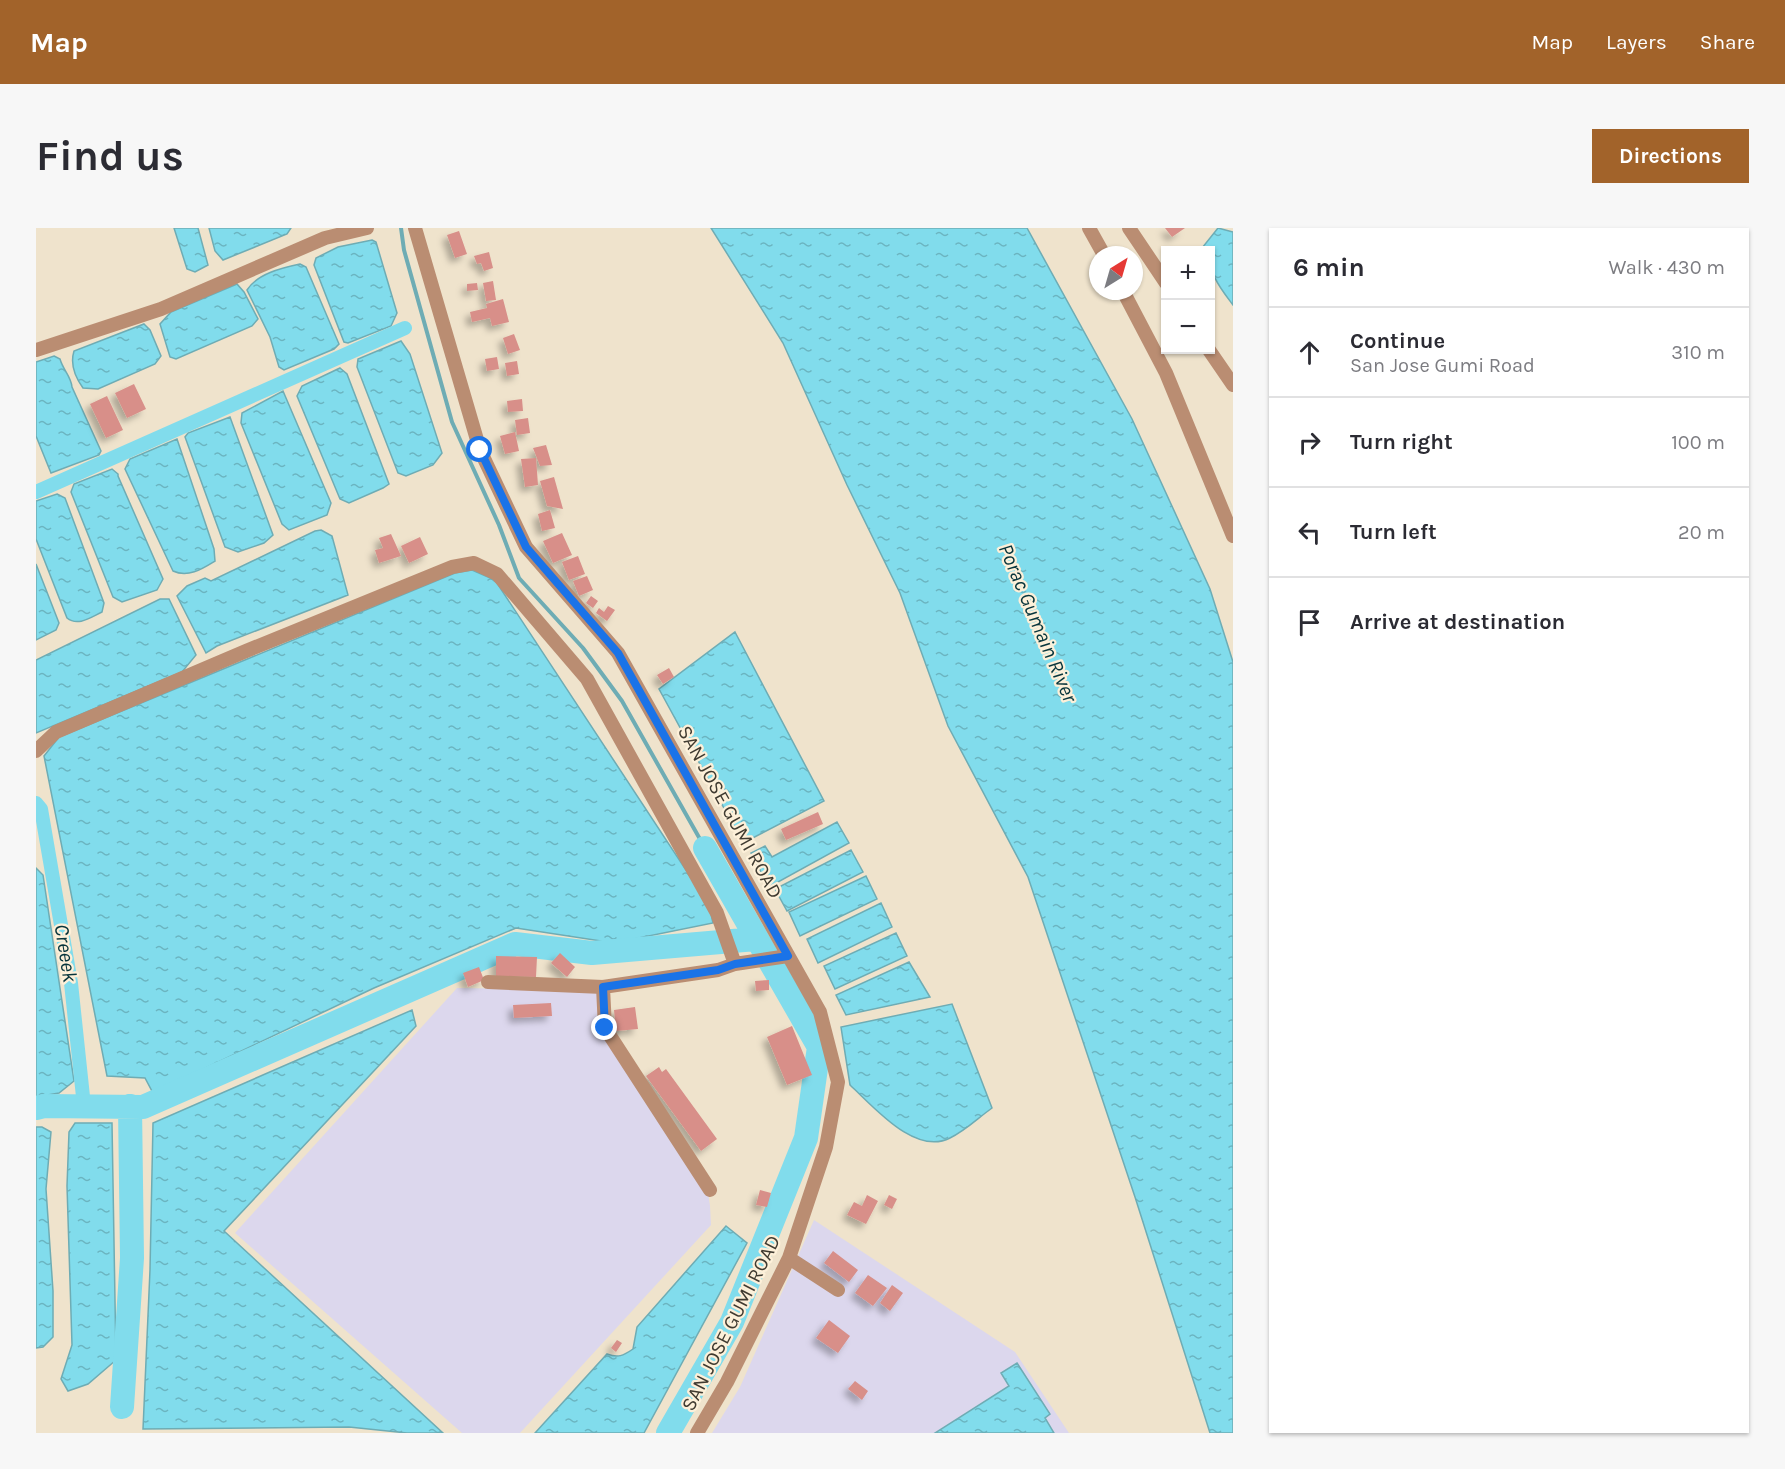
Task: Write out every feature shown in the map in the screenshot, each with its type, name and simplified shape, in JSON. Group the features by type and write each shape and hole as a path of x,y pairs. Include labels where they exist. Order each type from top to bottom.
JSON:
{"street":[{"path":"36,350 161,309 325,238 367,228"},
{"name":"SAN JOSE GUMI ROAD","path":"415,228 480,450 526,547 618,653 820,1012 838,1082 826,1146 789,1258 727,1382 697,1433"},
{"path":"1089,228 1099,246"},
{"path":"1129,228 1161,276"},
{"path":"1128,300 1166,373 1233,537"},
{"path":"1212,354 1233,385"},
{"path":"36,751 56,732 452,567 474,563 497,574 588,679 717,913 735,964"},
{"path":"488,981 603,987 718,970 735,964 788,956"},
{"path":"603,987 605,1028 710,1190"},
{"path":"789,1258 838,1290"}],"shaded area":[{"path":"457,988 598,990 600,1029 708,1192 710,1206 711,1225 520,1433 462,1433 235,1233"},
{"path":"814,1220 1015,1352 1069,1433 712,1433 740,1387"}],"water":[{"path":"174,228 198,228 208,265 195,272 187,269"},
{"path":"209,228 291,228 287,234 223,260 215,251"},
{"name":"Porac Gumain River","path":"711,228 1027,228 1132,419 1210,589 1233,662 1233,1433 1210,1433 1135,1197 1028,877 948,726 900,593 847,485 783,343"},
{"path":"1218,228 1233,232 1233,305 1215,277 1215,246 1204,246"},
{"path":"372,240 376,242 397,313 391,326 348,343 344,342 314,265 316,258 338,247"},
{"path":"300,264 306,267 339,344 334,349 284,370 279,367 270,337 247,290 251,284 263,276"},
{"path":"237,284 244,292 258,319 252,326 176,359 170,357 160,324 171,312"},
{"path":"144,324 150,330 161,356 155,364 98,389 83,388 74,370 74,351"},
{"path":"401,341 410,354 442,453 433,465 406,476 398,473 357,367 358,359"},
{"path":"54,356 60,359 69,376 101,451 99,455 51,473 36,436 36,362"},
{"path":"340,368 347,374 389,484 349,503 340,499 297,396 302,386"},
{"path":"283,391 331,503 327,515 289,530 282,524 241,423 242,413"},
{"path":"230,417 273,535 264,543 238,552 225,547 185,437 188,433"},
{"path":"177,439 214,549 215,561 200,570 184,574 173,571 125,469 130,459"},
{"path":"112,469 118,474 163,579 157,590 122,602 113,597 71,492 74,484"},
{"path":"57,494 65,498 104,603 102,612 76,622 67,618 36,539 36,501"},
{"path":"321,530 332,536 348,595 217,646 206,653 177,596 187,586 205,578 211,581"},
{"path":"36,564 59,623 56,630 36,640"},
{"path":"472,570 495,580 709,905 713,923 614,943 516,928 374,988 153,1093 145,1078 107,1076 44,756 59,737 455,573"},
{"path":"160,599 169,599 196,655 182,672 36,733 36,660"},
{"path":"735,632 824,801 743,843 659,689"},
{"path":"837,822 849,843 769,887 751,853 765,846 772,857"},
{"path":"851,850 863,872 787,911 775,889"},
{"path":"36,868 43,875 74,1081 59,1093 36,1097"},
{"path":"866,876 877,899 800,936 789,912"},
{"path":"881,903 892,927 818,963 807,939"},
{"path":"896,933 907,956 835,989 824,966"},
{"path":"909,962 930,997 846,1015 836,995"},
{"path":"952,1004 992,1108 950,1138 937,1142 923,1140 909,1135 896,1126 850,1085 841,1027"},
{"path":"412,1010 416,1026 224,1231 443,1433 407,1433 349,1427 143,1429 150,1270 153,1123"},
{"path":"75,1123 112,1123 116,1360 88,1384 68,1391 61,1379 72,1345 67,1186 69,1132"},
{"path":"36,1127 42,1127 51,1132 46,1189 53,1291 53,1337 43,1347 36,1348"},
{"path":"726,1226 747,1243 644,1433 535,1433 607,1354 620,1356 633,1349 637,1327"},
{"path":"1017,1363 1050,1414 1045,1418 1054,1433 935,1433 1009,1386 1001,1373"}],"building":[{"path":"1165,228 1185,228 1172,237"},
{"path":"459,231 467,254 455,258 447,235"},
{"path":"489,252 493,268 484,271 481,263 477,264 474,256"},
{"path":"493,281 496,300 486,301 483,283"},
{"path":"477,283 478,290 467,291 467,284"},
{"path":"503,299 509,322 492,326 490,318 472,322 470,312 487,308 486,304"},
{"path":"514,334 520,350 508,354 503,338"},
{"path":"497,357 499,369 487,371 485,359"},
{"path":"517,361 519,374 507,376 505,363"},
{"path":"134,384 146,409 127,418 115,393"},
{"path":"107,396 123,430 106,438 90,404"},
{"path":"522,399 523,411 508,412 507,401"},
{"path":"528,418 530,433 517,435 515,420"},
{"path":"515,432 519,451 505,454 500,436"},
{"path":"546,445 552,465 540,466 533,448"},
{"path":"536,458 538,485 525,487 521,459"},
{"path":"554,477 563,509 547,506 540,481"},
{"path":"550,510 555,528 542,531 538,514"},
{"path":"562,533 572,555 553,563 543,541"},
{"path":"391,534 401,556 379,563 375,550 383,548 379,538"},
{"path":"420,537 428,554 409,563 401,546"},
{"path":"578,556 585,574 569,580 562,562"},
{"path":"587,576 593,590 579,596 573,581"},
{"path":"591,596 598,601 593,608 586,603"},
{"path":"608,606 615,610 607,621 596,613 599,608 604,612"},
{"path":"669,668 674,677 663,684 657,675"},
{"path":"818,812 823,824 786,840 781,829"},
{"path":"560,953 575,967 567,977 551,963"},
{"path":"496,956 537,957 536,977 496,976"},
{"path":"479,967 484,980 468,987 463,973"},
{"path":"769,980 769,990 756,991 755,981"},
{"path":"551,1003 552,1016 514,1018 513,1005"},
{"path":"635,1007 638,1029 616,1031 614,1010"},
{"path":"792,1026 812,1075 787,1085 767,1037"},
{"path":"659,1067 662,1072 666,1069 717,1139 701,1151 646,1076"},
{"path":"760,1190 771,1193 767,1207 756,1205"},
{"path":"867,1195 878,1201 866,1224 847,1215 854,1202 862,1206"},
{"path":"889,1195 897,1199 892,1209 884,1205"},
{"path":"833,1251 858,1270 849,1282 824,1263"},
{"path":"868,1275 887,1288 873,1306 855,1293"},
{"path":"892,1285 903,1293 890,1311 880,1303"},
{"path":"829,1320 850,1336 838,1353 816,1338"},
{"path":"617,1340 622,1343 616,1352 611,1348"},
{"path":"855,1381 868,1391 862,1400 848,1389"}],"waterway":[{"path":"401,228 404,250 452,422 499,525 519,578 583,648 622,701 705,848"},
{"path":"36,492 405,328"},
{"name":"Creeek","path":"36,803 41,809 71,983 84,1106"},
{"path":"668,1433 732,1322 806,1138 819,1047 705,848"},
{"path":"36,1108 44,1106 143,1107 515,944 592,953 756,939"},
{"path":"122,1407 132,1258 130,1106"}],"route":[{"path":"480,450 526,547 618,653 788,956 735,964 718,970 603,987 605,1028"}]}
